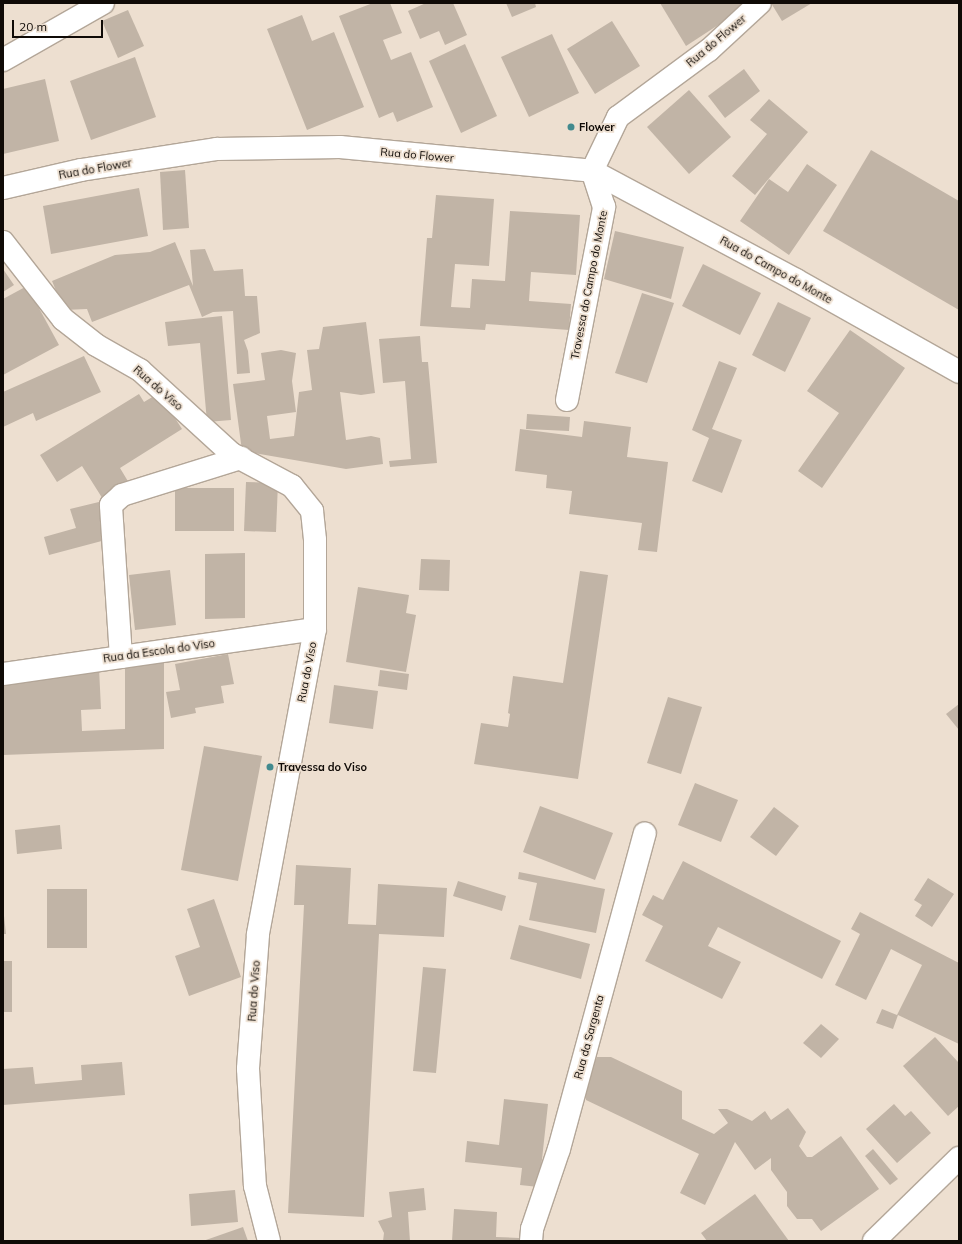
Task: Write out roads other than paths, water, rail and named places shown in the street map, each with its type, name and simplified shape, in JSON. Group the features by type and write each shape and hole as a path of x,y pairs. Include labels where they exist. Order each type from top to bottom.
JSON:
{"street":[{"path":"3,60 103,3"},
{"name":"Rua do Flower","path":"3,188 81,170 217,148 340,147 592,171 618,117 709,50 760,3"},
{"name":"Rua do Campo do Monte","path":"592,171 796,280 959,372"},
{"name":"Travessa do Campo do Monte","path":"567,400 604,207 592,171"},
{"name":"Rua do Viso","path":"3,242 63,319 96,345 140,370 232,454 292,486 312,511 315,540 315,629 257,943 248,1069 255,1186 269,1241"},
{"path":"121,657 110,505 122,495 241,458"},
{"name":"Rua da Escola do Viso","path":"3,674 315,629"},
{"name":"Rua da Sargenta","path":"531,1241 532,1229 559,1149 645,833"},
{"path":"874,1241 959,1158"}],"place":[{"name":"Flower","path":"571,127"},
{"name":"Travessa do Viso","path":"270,767"}]}
